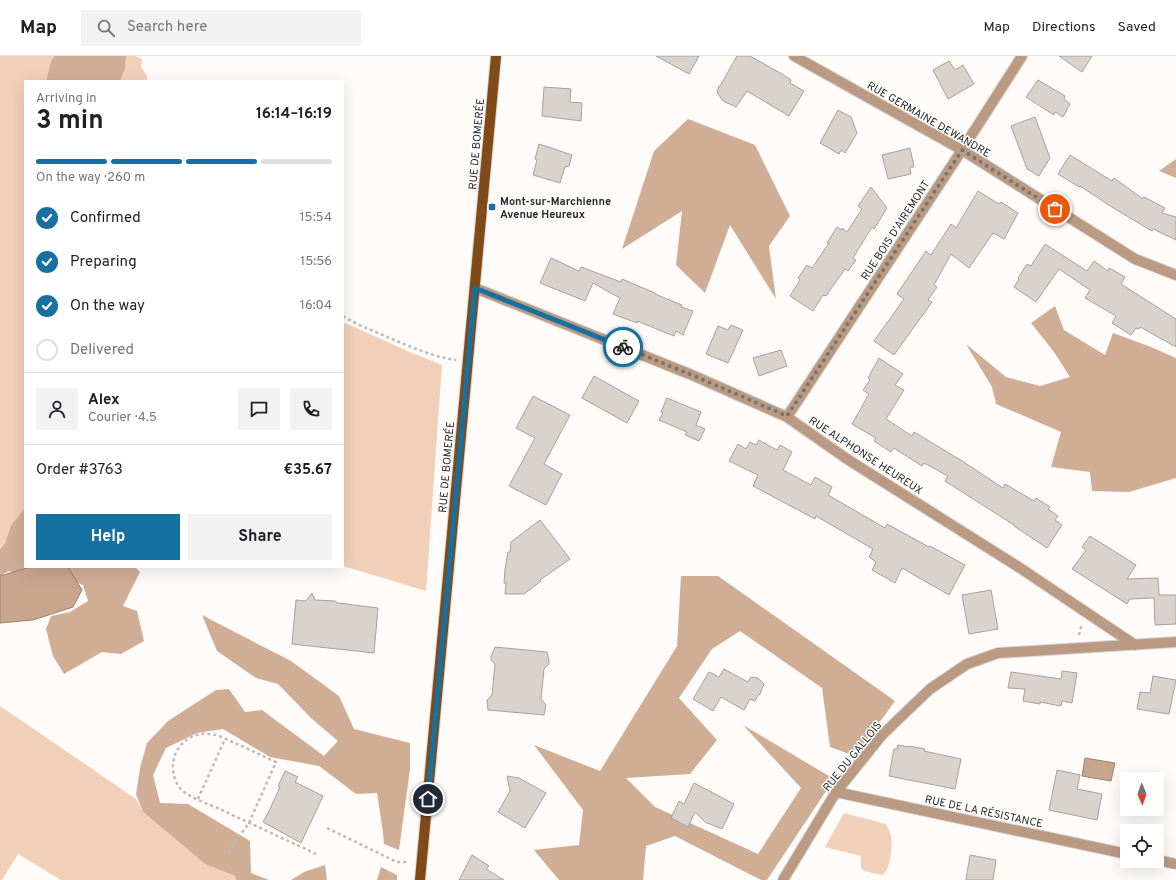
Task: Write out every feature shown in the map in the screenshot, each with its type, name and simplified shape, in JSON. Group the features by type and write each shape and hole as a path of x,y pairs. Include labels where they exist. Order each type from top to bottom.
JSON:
{"main road":[{"name":"RUE DE BOMERÉE","path":"420,880 496,56"}],"street":[{"name":"RUE GERMAINE DEWANDRE","path":"794,56 962,150 1135,259 1176,275"},
{"name":"RUE BOIS D'AIREMONT","path":"787,416 1022,56"},
{"name":"RUE ALPHONSE HEUREUX","path":"475,288 692,375 787,416 847,459 1017,566 1136,645"},
{"name":"RUE DU GALLOIS","path":"783,880 836,792 882,735 930,689 967,664 998,653 1176,642"},
{"name":"RUE DE LA RÉSISTANCE","path":"836,792 1120,853"},
{"path":"1164,861 1176,864"}],"path":[{"path":"344,317 357,324 412,347 444,358 468,362"},
{"path":"1074,649 1086,612"},
{"path":"228,852 249,823 276,762 225,739 210,734 199,734 189,738 181,745 175,754 173,766 174,777 180,787 188,794 198,799 249,823 316,854"},
{"path":"198,799 225,739"},
{"path":"327,828 397,862 422,862"}],"shaded area":[{"path":"0,56 54,56 51,61 46,80 24,80 24,509 11,525 5,543 0,548"},
{"path":"54,56 126,56 125,69 120,80 46,80 51,61"},
{"path":"126,56 135,56 142,59 141,67 147,76 147,80 120,80 125,69"},
{"path":"688,119 755,145 790,216 769,246 776,299 730,225 705,293 676,265 682,211 622,249 654,151"},
{"path":"1176,159 1176,178 1159,171"},
{"path":"1055,306 1064,330 1105,355 1113,333 1176,358 1176,478 1129,492 1092,491 1090,472 1051,467 1061,432 996,404 992,387 966,344 1006,377 1040,386 1070,377 1054,352 1031,323"},
{"path":"344,322 442,365 426,591 344,566"},
{"path":"24,509 24,568 41,568 19,574 9,571 0,576 0,549 5,543 11,525"},
{"path":"27,568 69,568 82,590 73,607 33,620 0,623 0,576"},
{"path":"68,568 136,568 140,572 123,606 137,611 144,641 121,654 102,652 64,674 53,656 46,629 51,616 70,612 88,601 83,585 69,576"},
{"path":"681,576 718,576 895,701 855,756 830,747 822,688 740,631 712,649 679,698 717,740 690,774 626,778 655,807 758,854 801,788 743,725 834,779 767,880 761,880 675,836 646,846 643,880 559,880 534,850 579,845 583,810 534,745 600,771 677,646"},
{"path":"202,615 291,661 339,696 354,729 410,743 410,769 399,850 384,844 377,793 356,794 319,766 270,757 223,729 197,733 166,748 153,775 160,803 188,804 250,841 251,873 269,880 236,880 235,876 205,864 143,812 136,794 140,768 147,743 168,721 216,690 229,689 245,712 262,710 324,756 338,741 312,719 278,684 256,678 217,651"},
{"path":"0,706 136,799 143,812 205,864 235,876 236,880 61,880 18,854 2,880 0,880"},
{"path":"1085,758 1115,763 1111,781 1082,776"},
{"path":"844,813 886,824 892,840 889,864 885,873 882,875 864,871 861,868 861,856 825,847"},
{"path":"325,865 327,880 291,880 304,872"},
{"path":"381,867 397,875 397,880 377,880"}],"building":[{"path":"656,56 699,56 689,74"},
{"path":"737,56 750,56 782,74 791,80 790,83 804,91 789,116 747,91 736,107 723,101 717,92"},
{"path":"1059,56 1092,56 1082,72"},
{"path":"949,61 955,70 963,65 974,84 948,99 933,70"},
{"path":"1038,80 1065,96 1064,99 1070,104 1063,117 1055,112 1054,115 1026,97"},
{"path":"544,87 571,89 570,102 582,103 581,121 542,116"},
{"path":"838,110 851,117 857,133 845,153 841,150 839,154 820,143"},
{"path":"1035,117 1050,158 1039,176 1027,169 1011,126"},
{"path":"539,144 572,155 569,166 565,167 560,183 533,175"},
{"path":"910,148 914,167 910,167 911,174 888,179 882,155"},
{"path":"1070,155 1112,181 1114,178 1143,199 1144,197 1165,208 1162,213 1176,217 1176,240 1153,229 1152,231 1058,174"},
{"path":"871,187 887,208 874,229 872,227 853,258 856,260 848,271 845,269 826,296 823,295 813,311 790,296 800,280 798,278 807,265 812,268 829,243 827,243 837,227 841,230 842,228 847,232 862,209 858,206"},
{"path":"978,191 999,204 1001,202 1018,213 1004,239 993,233 969,268 951,254 934,285 937,287 928,300 932,302 894,355 874,341 904,299 897,294 926,251 931,255 951,224 956,228"},
{"path":"1045,244 1087,271 1094,261 1108,271 1109,268 1125,277 1121,284 1176,319 1176,347 1140,327 1139,329 1136,328 1131,335 1112,323 1116,316 1085,298 1090,290 1059,269 1036,302 1014,287 1027,264 1031,266"},
{"path":"551,258 579,271 581,267 621,282 622,279 682,305 681,307 693,311 683,335 676,331 674,336 637,321 637,323 613,314 620,298 593,283 585,301 540,283"},
{"path":"731,325 743,330 728,363 706,354 718,326 728,330"},
{"path":"781,350 787,366 759,376 753,358"},
{"path":"879,358 903,374 895,385 904,390 886,419 912,436 914,432 1003,488 1005,484 1034,501 1036,498 1050,507 1048,509 1058,516 1055,520 1062,525 1047,548 945,481 948,476 924,463 922,466 894,448 891,452 874,441 876,438 852,424 869,394 863,390 870,380 868,378"},
{"path":"594,376 639,401 627,423 582,398"},
{"path":"533,396 570,415 544,464 562,474 546,505 509,486 535,438 516,428"},
{"path":"667,398 701,412 696,425 705,429 699,441 685,435 687,432 659,420 663,413 661,412"},
{"path":"759,440 777,450 780,445 792,452 783,470 811,485 815,477 832,487 828,495 885,528 887,524 965,565 949,595 902,568 895,583 872,570 876,562 869,557 873,549 816,516 815,519 753,486 758,475 729,461 738,444 746,449 750,442 756,445"},
{"path":"540,520 570,559 540,580 541,581 524,594 505,594 505,569 511,542"},
{"path":"1090,536 1136,565 1127,579 1158,578 1159,595 1176,595 1176,624 1155,625 1154,598 1130,599 1127,604 1072,569 1086,550 1082,547"},
{"path":"991,590 998,629 969,634 962,595"},
{"path":"312,593 315,600 335,601 338,603 378,608 374,653 292,644 296,600 306,601"},
{"path":"495,647 547,652 549,664 544,669 541,699 546,705 544,715 488,710 487,700 492,695 495,664 491,660 491,657"},
{"path":"724,669 748,682 751,677 758,678 764,684 755,701 750,699 744,710 721,697 713,711 693,699 709,672 719,677"},
{"path":"1062,671 1077,673 1072,703 1062,701 1061,706 1040,702 1040,704 1023,701 1025,689 1008,688 1011,672 1061,679"},
{"path":"1153,676 1176,680 1169,714 1137,709 1140,692 1150,693"},
{"path":"898,745 925,749 924,751 961,759 955,789 889,776 894,749 897,749"},
{"path":"1057,770 1080,775 1077,789 1102,794 1097,820 1049,810"},
{"path":"285,771 298,777 295,782 323,796 301,843 263,822 280,787 278,786"},
{"path":"507,776 519,778 546,793 525,828 498,812 510,791"},
{"path":"694,783 734,804 722,829 706,823 695,812 688,827 671,818 679,801 684,804"},
{"path":"472,855 489,866 486,869 504,880 459,880"},
{"path":"970,855 996,860 993,880 966,880"}],"way so far":[{"path":"623,347 787,416 962,150 1055,209"}],"place":[{"name":"Mont-sur-Marchienne Avenue Heureux","path":"492,207"}],"route":[{"path":"428,799 475,288 623,347"}]}
